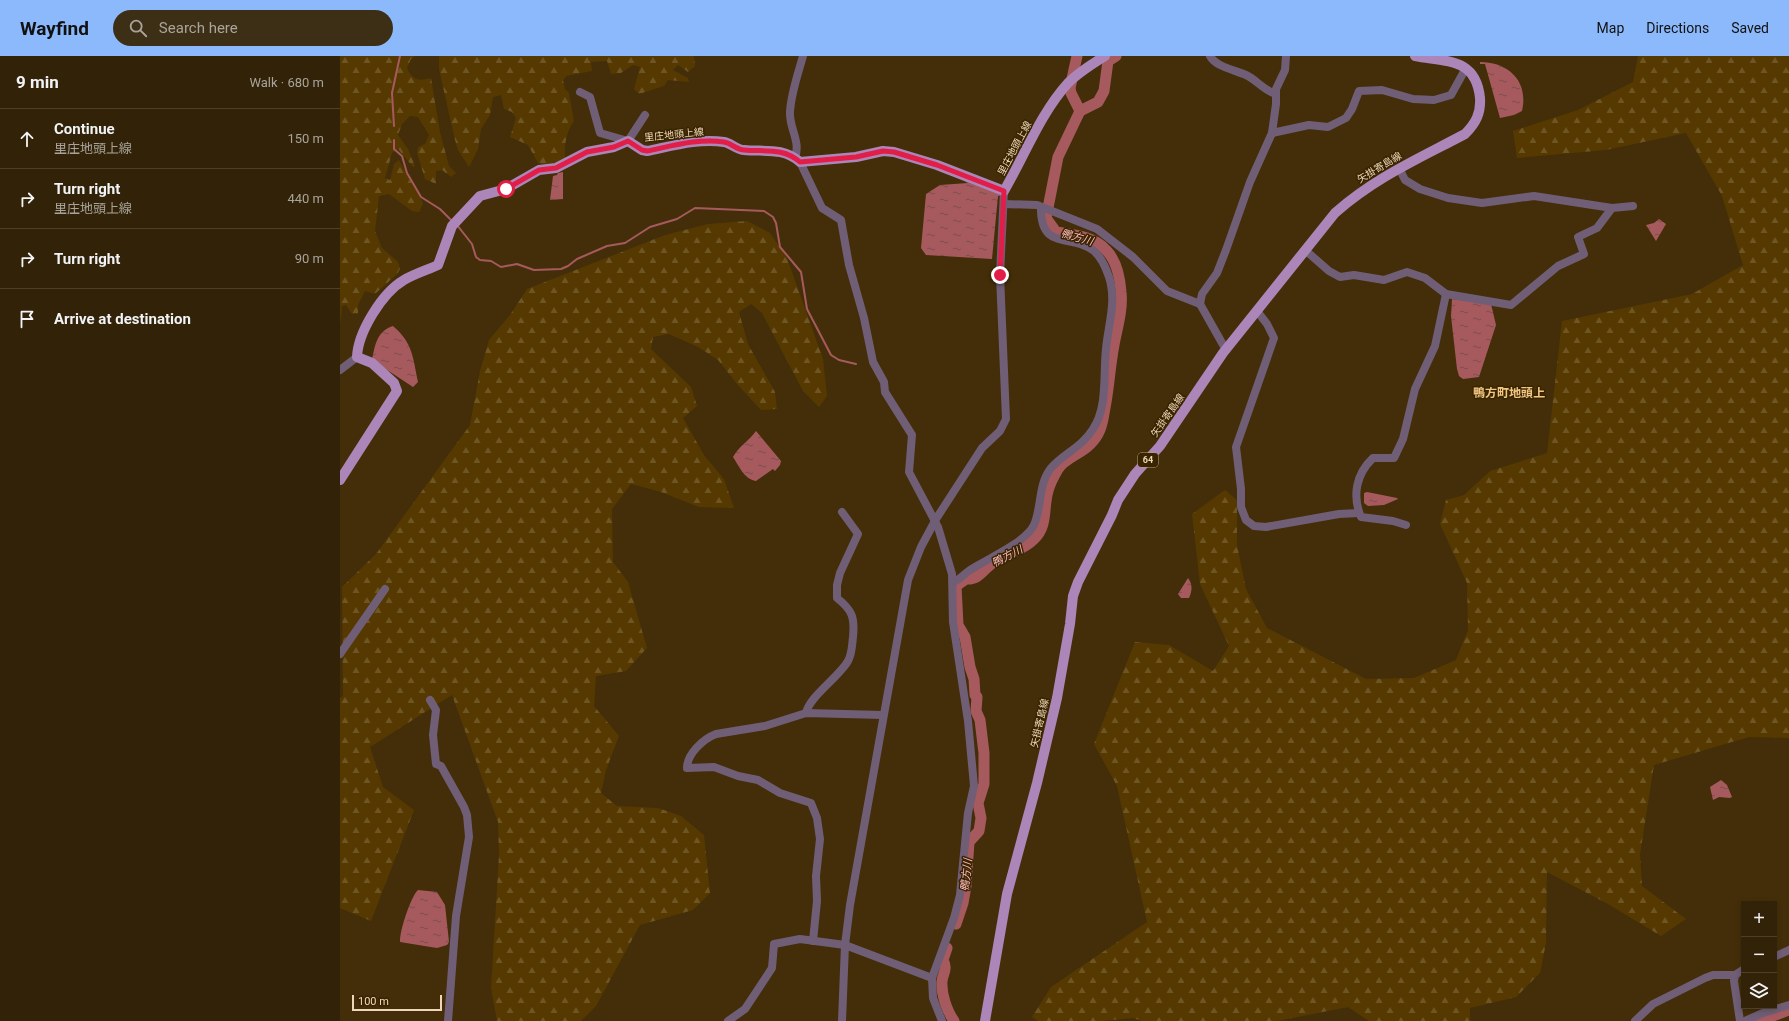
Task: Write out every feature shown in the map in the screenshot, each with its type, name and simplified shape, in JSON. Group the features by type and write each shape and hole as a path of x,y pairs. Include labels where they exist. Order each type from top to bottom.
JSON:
{"main road":[{"name":"里庄地頭上線","path":"628,141 642,150 647,151 697,142 723,142 742,150 774,150 797,160 856,157 883,151 894,152 937,165 1004,191 1036,130 1068,84 1076,76 1105,56"},
{"path":"1415,56 1453,63 1466,68"},
{"name":"矢掛寄島線","path":"985,1021 1007,894 1037,783 1058,692 1070,624 1073,596 1118,500 1136,474 1160,446 1226,350 1335,213 1350,199 1399,168 1465,134 1473,126 1479,116 1479,90 1473,73 1466,68"},
{"path":"340,480 397,391 394,383 372,363 357,357 362,334 377,308 395,286 405,279 438,265 445,242 455,223 480,196 506,189 539,170 556,168 587,152 614,147 628,141"}],"street":[{"path":"802,56 790,112 796,136 798,151 797,160 822,208 841,220 849,265 864,318 873,362 884,382 885,392 912,435 909,472 937,518 955,581 953,622 968,721 974,786 968,813 960,895 954,918 932,978 933,998 942,1021"},
{"path":"1210,56 1225,67 1249,76 1268,91 1276,94"},
{"path":"1200,304 1202,294 1217,273 1250,182 1272,133 1276,104 1276,89 1285,70 1286,56"},
{"path":"1272,133 1309,125 1328,127 1346,118 1352,109 1359,91 1382,90 1413,99 1434,100 1451,95 1466,68"},
{"path":"580,92 590,97 600,133 628,141 645,116"},
{"path":"1399,168 1405,180 1420,189 1448,198 1482,203 1534,196 1612,208 1633,206"},
{"path":"842,1021 845,944 850,905 908,580 921,547 937,518 982,448 1000,431 1006,418 1000,280 1004,191"},
{"path":"1004,204 1043,207 1097,229 1133,257 1167,291 1200,304 1226,350"},
{"path":"955,581 1019,540 1030,531 1036,518 1044,481 1051,468 1076,448 1094,429 1102,403 1112,295 1110,278 1103,262 1094,251 1085,246 1062,241 1048,232 1041,221 1043,207"},
{"path":"1305,250 1329,271 1340,277 1354,275 1384,280 1407,272 1425,278 1446,294 1511,305 1558,266 1584,254 1578,237 1597,228 1612,208"},
{"path":"1406,525 1393,521 1361,517 1356,505 1356,490 1364,467 1373,458 1394,458 1403,439 1415,389 1435,346 1446,294"},
{"path":"1257,311 1267,324 1274,338 1236,447 1241,489 1241,508 1246,520 1254,526 1266,527 1339,514 1360,513"},
{"path":"340,370 357,357"},
{"path":"806,713 810,703 828,685 848,661 852,648 855,624 850,609 837,598 836,585 858,534 842,512"},
{"path":"340,654 385,589"},
{"path":"430,700 434,703 436,710 433,735 436,764 441,766 464,807 469,826 468,849 456,916 448,1021"},
{"path":"813,940 817,901 816,876 820,839 817,818 811,803 780,793 758,780 738,776 714,767 687,768 690,755 710,736 765,726 806,713 883,715"},
{"path":"728,1021 745,1009 772,968 774,944 800,939 845,944 932,978"},
{"path":"1777,956 1789,950"},
{"path":"1635,1021 1653,1004 1705,978 1713,975 1735,975 1741,971"},
{"path":"1735,975 1734,981 1740,1021"},
{"path":"1744,1021 1789,1005"}],"green space":[{"path":"340,56 415,56 411,59 407,68 411,75 416,79 423,80 431,78 440,132 449,166 456,173 451,177 442,170 436,171 436,184 425,179 417,153 418,147 425,144 429,135 418,117 410,116 402,124 398,135 408,149 415,166 413,167 398,149 392,153 385,178 390,180 394,164 399,160 423,203 419,212 412,211 389,194 379,196 375,231 382,248 398,262 400,269 397,274 375,294 365,291 358,305 358,314 352,314 346,305 342,306 340,325"},
{"path":"439,56 694,56 695,66 688,72 678,65 673,70 688,78 689,82 668,80 664,86 639,94 634,89 640,67 633,65 621,73 611,74 607,61 591,62 592,71 566,76 563,80 565,89 569,93 574,121 566,139 565,159 547,166 538,163 528,145 510,137 516,118 512,112 504,109 501,95 493,97 490,115 481,129 478,149 469,167 458,150 455,140 439,69"},
{"path":"1638,56 1789,56 1789,738 1749,737 1654,765 1640,854 1642,886 1686,919 1661,936 1608,904 1547,872 1546,943 1540,973 1516,997 1470,1008 1470,1021 1369,1021 1348,1007 1277,1021 1142,1021 1133,1018 1101,1021 1038,1021 1032,1017 1051,987 1147,922 1117,786 1094,744 1135,642 1169,645 1213,671 1229,646 1200,584 1192,514 1225,490 1237,500 1237,545 1246,589 1267,628 1366,679 1414,678 1456,660 1468,630 1467,583 1440,524 1446,500 1464,495 1490,471 1547,453 1562,321 1692,294 1743,265 1722,196 1686,133 1606,150 1517,158 1513,131 1578,110 1633,82"},
{"path":"747,221 770,233 787,258 823,359 827,396 819,407 803,391 762,313 751,304 739,312 748,344 775,392 777,409 761,410 737,384 718,360 698,347 669,334 653,337 651,349 691,387 697,406 683,418 704,455 724,479 734,508 699,507 661,492 631,484 612,509 613,562 628,582 647,648 626,671 596,676 594,706 619,736 606,770 601,793 617,806 658,808 681,816 704,835 710,893 693,910 640,925 596,1006 581,1021 497,1021 491,988 499,855 498,822 452,695 370,747 383,787 414,810 371,921 340,908 340,698 343,696 342,587 376,554 470,425 480,371 489,340 510,315 527,289 665,235 708,224"}],"water":[{"path":"1480,62 1499,65 1514,75 1519,82 1522,91 1522,111 1514,115 1500,118 1485,64 1480,64"},
{"path":"563,172 563,199 550,200 553,176"},
{"path":"964,181 999,194 1000,196 998,196 992,259 926,255 921,248 926,194 940,185 968,183"},
{"path":"1659,219 1666,224 1656,241 1646,225 1654,223"},
{"path":"1452,299 1491,304 1496,325 1479,377 1463,379 1459,376 1451,316"},
{"path":"393,326 400,332 411,351 418,382 413,387 372,360 380,335 383,331"},
{"path":"756,431 781,461 780,465 775,471 773,469 756,481 745,475 733,457"},
{"path":"1367,492 1398,499 1384,505 1368,506 1364,503 1364,493"},
{"path":"1188,578 1191,586 1189,598 1181,598 1178,594"},
{"path":"1721,780 1727,785 1732,797 1719,797 1713,800 1710,787"},
{"path":"418,890 437,892 445,905 449,942 447,945 437,948 400,942 401,930 406,914 412,899"}],"waterway":[{"path":"394,126 392,93 400,56"},
{"path":"1077,56 1070,88 1080,111"},
{"path":"1080,111 1098,102 1104,91 1108,61 1116,56"},
{"name":"鴨方川","path":"956,924 963,903 966,886 969,842 979,831 981,818 978,803 984,784 984,753 980,720 976,711 977,697 975,695 974,679 970,667 965,637 958,625 956,586 966,579 975,578 995,561 1024,547 1034,539 1041,529 1049,488 1058,469 1066,461 1089,446 1098,434 1103,421 1120,312 1120,281 1115,264 1106,250 1101,245 1089,239 1076,235 1056,232 1046,218 1058,157 1080,111"},
{"path":"394,140 394,149 402,156 407,173 421,197 440,209 452,221"},
{"path":"457,225 472,244 476,257 480,260 491,261 501,267 517,264 534,270 561,269 577,259 607,246 625,243 650,227 677,219 695,208 764,211 773,217 776,223 780,247 801,272 807,309 831,355 839,360 856,364"},
{"name":"鴨方川","path":"947,948 943,960 945,968 942,981 942,991 945,1002 954,1021"},
{"path":"1759,1021 1789,1010"}],"district":[{"name":"鴨方町地頭上","path":"1509,393"}],"route":[{"path":"506,189 539,170 556,168 587,152 622,145 628,141 642,150 647,151 691,143 723,142 742,150 774,150 795,158 800,162 856,157 883,151 894,152 937,165 1004,191 1000,275"}]}
